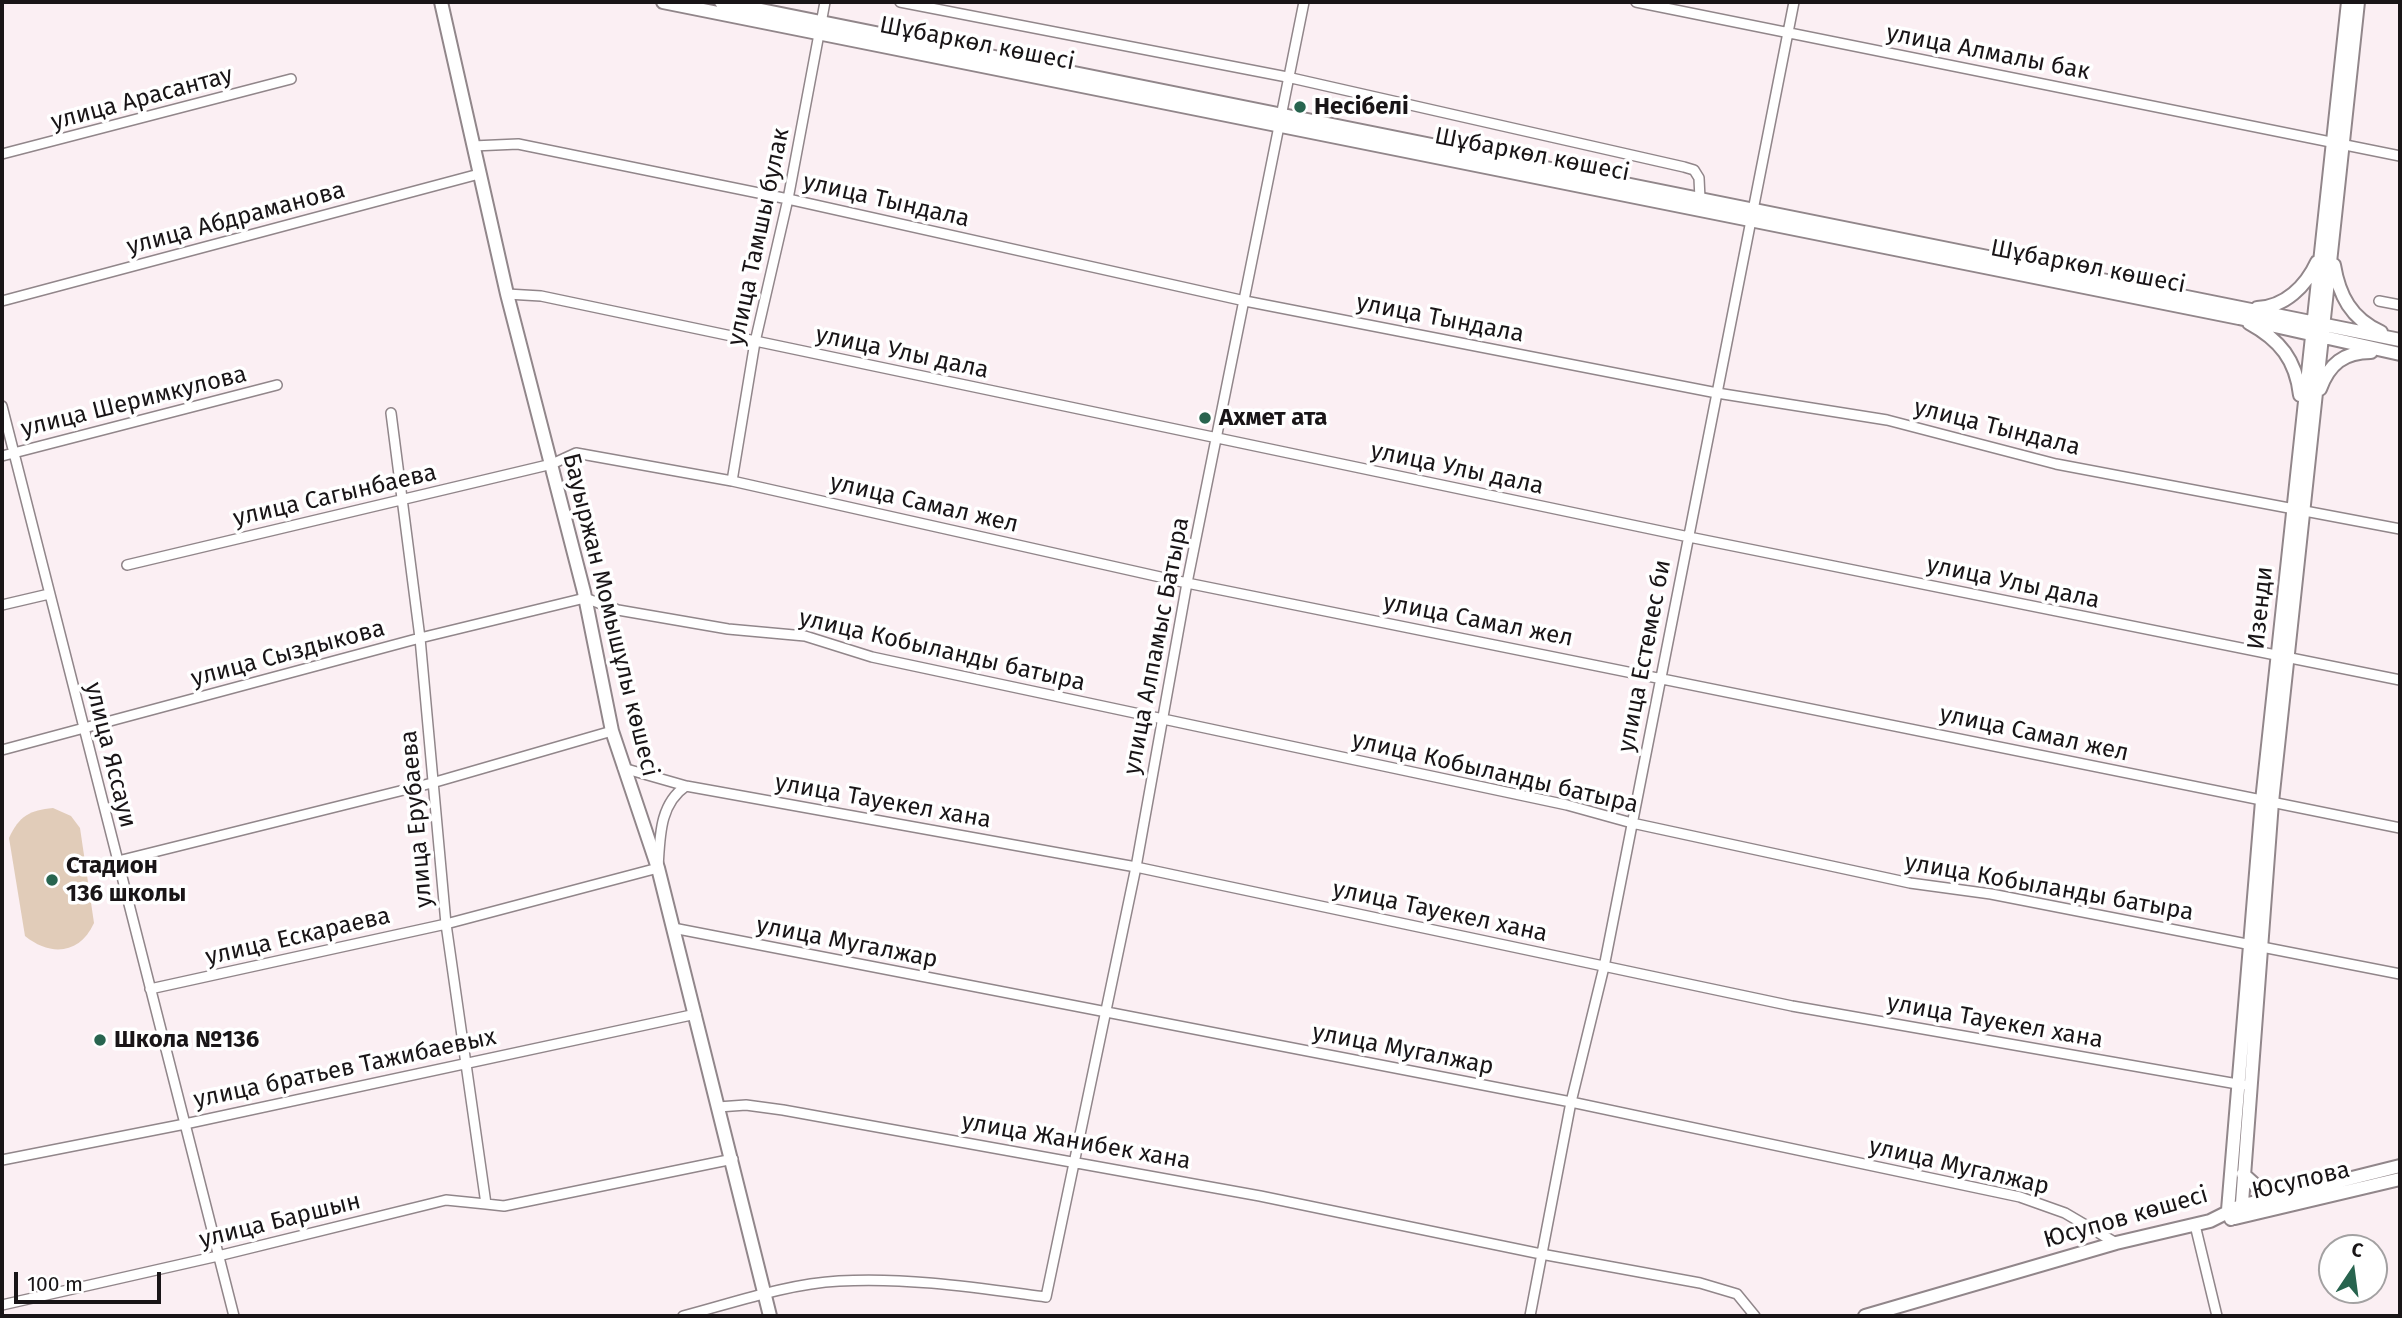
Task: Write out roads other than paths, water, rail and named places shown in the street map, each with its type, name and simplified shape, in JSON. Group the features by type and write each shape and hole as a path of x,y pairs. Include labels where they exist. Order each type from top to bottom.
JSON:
{"street":[{"name":"Бауыржан Момышұлы көшесі","path":"441,2 507,294 585,598 612,731 658,868 733,1159 770,1316"},
{"name":"Шұбаркөл көшесі","path":"663,2 819,27 1750,214 2239,313 2317,330 2397,353"},
{"name":"Шұбаркөл көшесі","path":"721,2 819,27"},
{"name":"улица Тамшы булак","path":"732,481 755,342 788,199 825,2"},
{"name":"Шұбаркөл көшесі","path":"900,2 1287,77 1694,170 1699,178 1700,199"},
{"name":"улица Алпамыс Батыра","path":"764,1294 838,1281 954,1284 1046,1297 1107,1014 1187,583 1304,2"},
{"name":"улица Алмалы бак","path":"1636,2 2400,156"},
{"name":"улица Естемес би","path":"1530,1316 1571,1102 1604,967 1750,214 1794,2"},
{"name":"Изенди","path":"2338,143 2348,2"},
{"name":"Изенди","path":"2235,1213 2267,802 2338,143 2358,2"},
{"name":"улица Арасантау","path":"2,154 291,79"},
{"name":"Шұбаркөл көшесі","path":"1279,120 1700,199 1750,214"},
{"name":"улица Тындала","path":"473,146 518,144 788,199 1245,301 1717,393 1888,421 2056,464 2400,529"},
{"name":"улица Абдраманова","path":"2,301 479,174"},
{"path":"2239,313 2269,307 2288,298 2302,287 2326,251"},
{"path":"2326,251 2344,301 2359,319 2399,339"},
{"name":"улица Улы дала","path":"507,294 541,296 1689,537 2400,680"},
{"path":"2379,300 2400,305"},
{"path":"2239,313 2284,349 2295,366 2308,414"},
{"name":"Шұбаркөл көшесі","path":"2317,330 2399,339"},
{"path":"2308,414 2327,371 2335,362 2362,352 2397,353"},
{"name":"улица Шеримкулова","path":"2,456 277,385"},
{"name":"улица Яссауи","path":"2,406 234,1316"},
{"name":"улица Ерубаева","path":"391,413 420,638 446,924 486,1204"},
{"name":"улица Самал жел","path":"552,464 576,453 732,481 1187,583 1661,676 2400,828"},
{"name":"улица Сагынбаева","path":"127,565 552,464"},
{"path":"2,605 49,594"},
{"name":"улица Сыздыкова","path":"2,750 420,638 585,598"},
{"name":"улица Кобыланды батыра","path":"585,598 618,610 728,629 805,636 872,657 1162,721 1567,805 1632,823 1910,883 1991,894 2400,974"},
{"path":"118,861 432,783 612,731"},
{"name":"улица Тауекел хана","path":"623,768 686,786 1136,867 1792,1006 2245,1085"},
{"path":"658,868 664,811 673,794 686,786"},
{"name":"улица Ескараева","path":"150,989 446,924 658,868"},
{"name":"улица Мугалжар","path":"673,928 1571,1102 2020,1197 2065,1213 2116,1243"},
{"name":"улица братьев Тажибаевых","path":"2,1160 185,1124 696,1014"},
{"name":"Изенди","path":"2235,1213 2243,1174 2245,1085"},
{"name":"улица Жанибек хана","path":"718,1107 746,1105 783,1110 1074,1161 1700,1283 1737,1294 1755,1316"},
{"path":"486,1204 504,1206 733,1159"},
{"name":"Юсупов көшесі","path":"2235,1213 2275,1197 2400,1166"},
{"path":"2243,1174 2263,1192 2275,1197"},
{"name":"Юсупова","path":"2210,1221 2235,1213 2400,1179"},
{"name":"улица Баршын","path":"2,1305 446,1200 486,1204"},
{"name":"Юсупов көшесі","path":"1865,1316 2116,1243 2210,1221"},
{"path":"2194,1225 2217,1316"},
{"path":"683,1316 764,1294"}],"place":[{"name":"Несібелі","path":"1300,107"},
{"name":"Ахмет ата","path":"1205,418"},
{"name":"Стадион 136 школы","path":"52,880"},
{"name":"Школа №136","path":"100,1040"}]}
